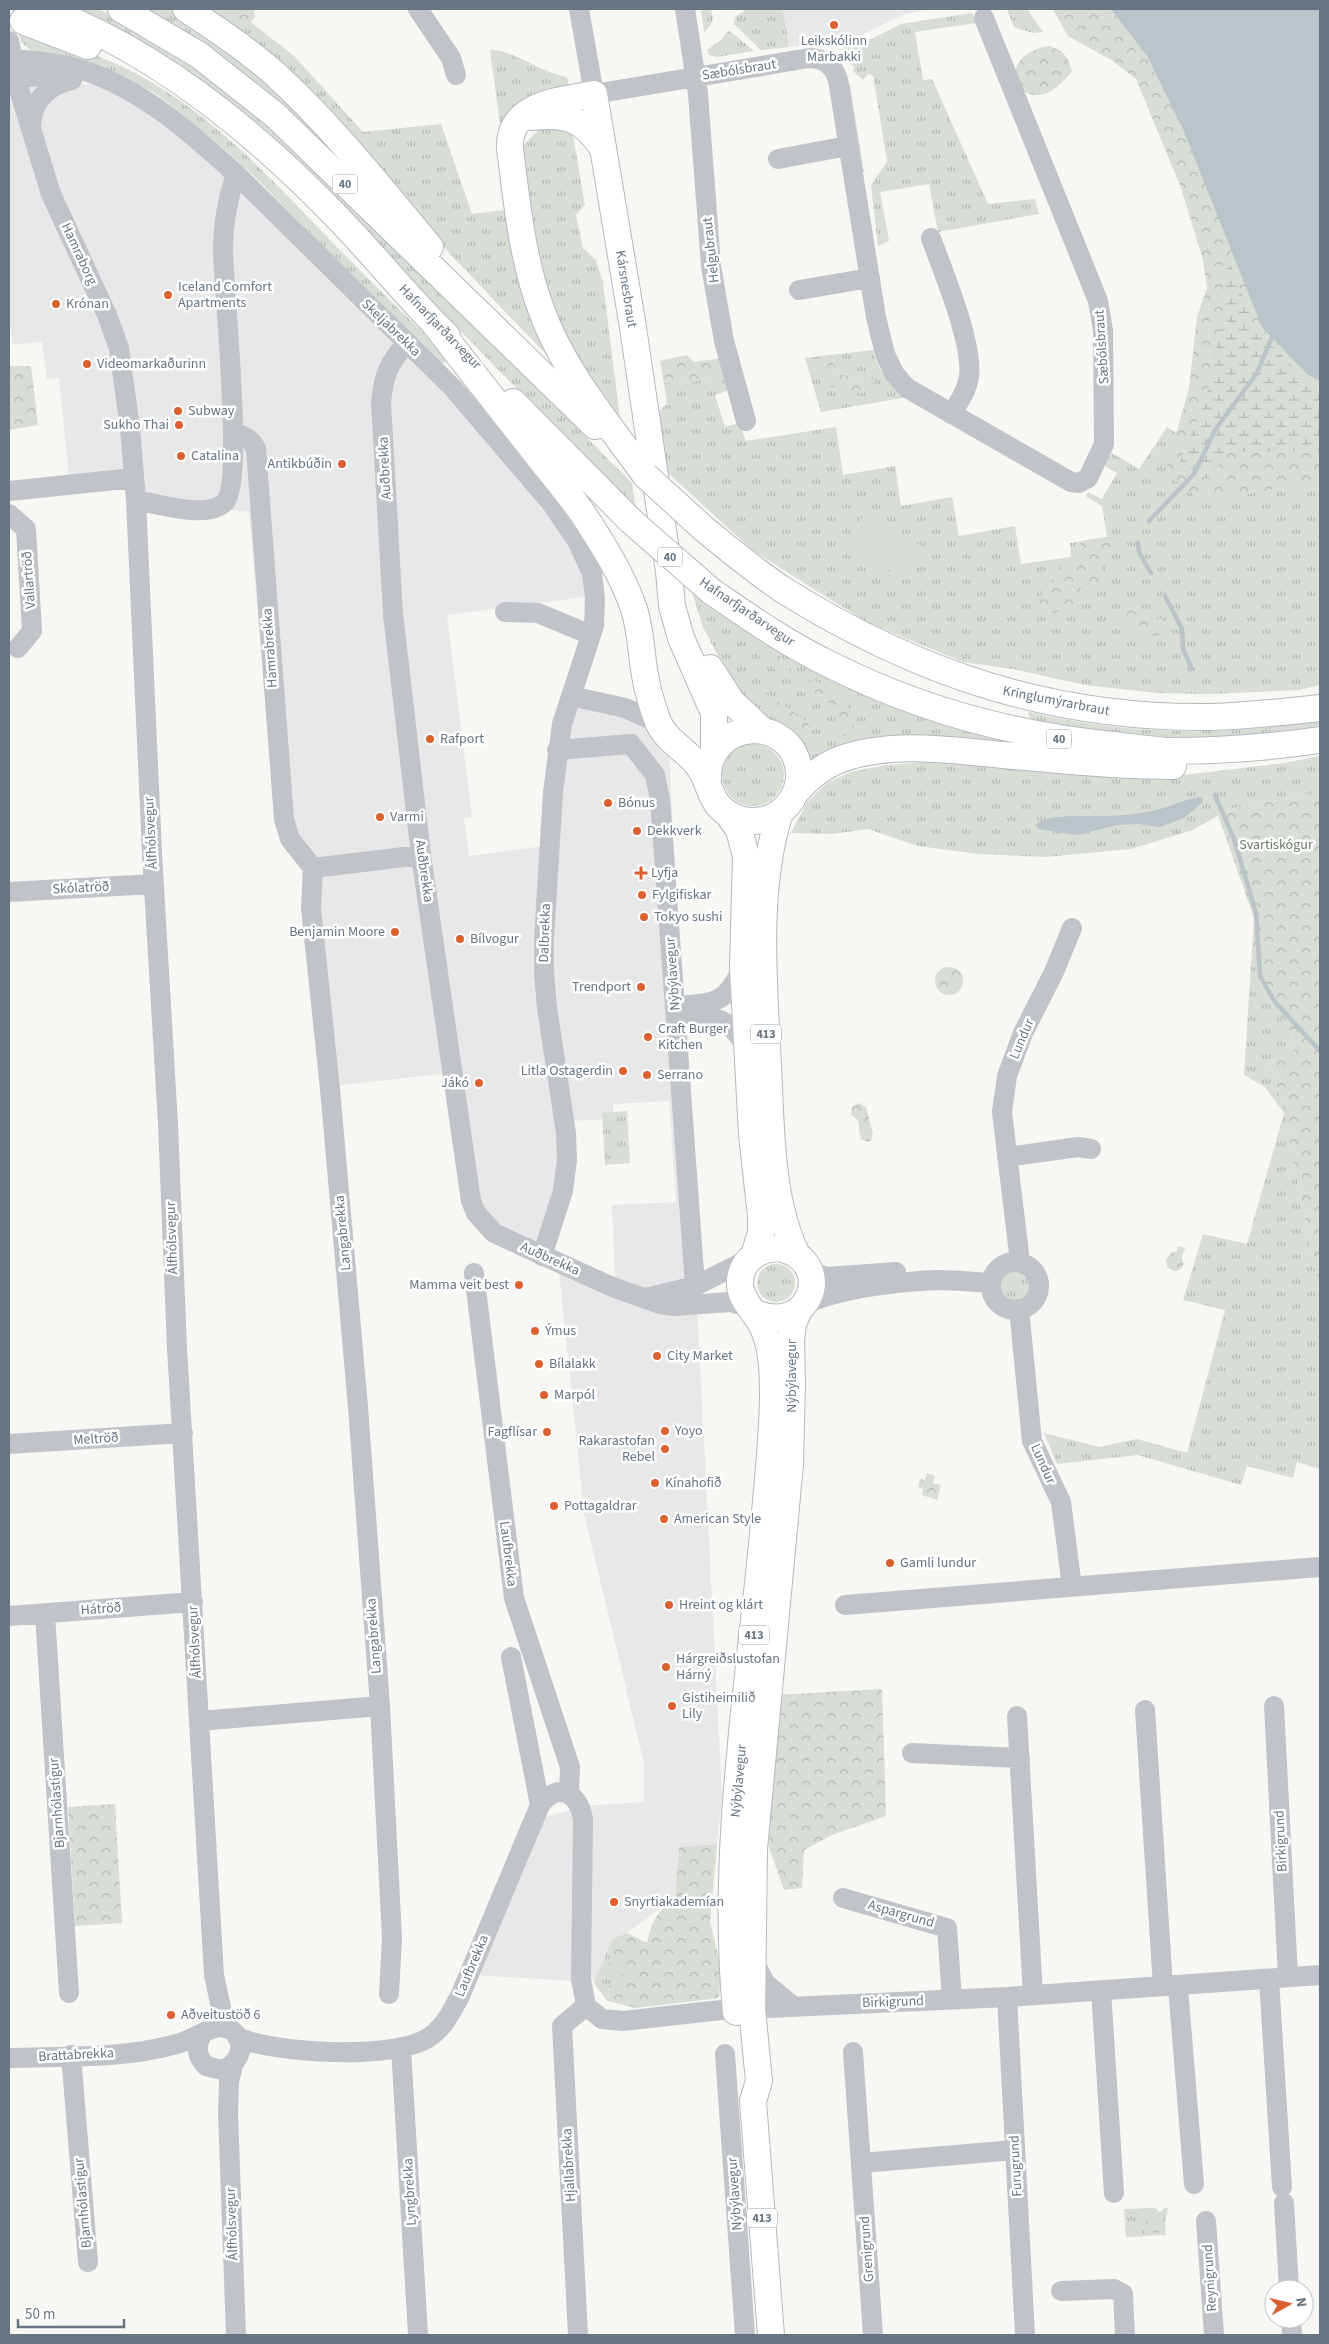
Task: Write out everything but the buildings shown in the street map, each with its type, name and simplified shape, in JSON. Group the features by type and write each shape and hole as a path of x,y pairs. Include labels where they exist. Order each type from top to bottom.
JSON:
{"main road":[{"name":"40","path":"121,9 199,55 275,115 512,346 634,461"},
{"path":"186,9 216,28 274,73 314,112 387,195 512,346"},
{"name":"Hafnarfjarðarvegur","path":"21,41 121,43 171,74 226,116 335,215 434,323 632,521 711,591 768,629 825,662 891,692 935,708 997,726 1067,740 1167,751 1313,741"},
{"path":"594,94 539,106 528,112 516,122 509,137 510,149 521,231 539,302 553,337 580,385 634,461"},
{"name":"Kársnesbraut","path":"594,94 669,570"},
{"path":"516,122 530,117 546,115 576,120 591,130 602,147"},
{"path":"434,323 582,514 614,566 634,609 645,676 657,722 670,739 696,762 708,780"},
{"name":"Kringlumýrarbraut","path":"634,461 704,529 784,590 850,629 897,652 964,679 1034,699 1133,714 1201,717 1320,708"},
{"name":"413","path":"669,570 707,662 721,688 740,712 762,730 778,737 791,750 798,766 799,775 772,838 768,861 764,978 769,1092 779,1195 784,1223 811,1282 810,1293 802,1307"},
{"name":"413","path":"669,570 672,606 681,638 714,713 714,752 708,768 708,780 714,799 739,830 746,856 742,966 746,1047 761,1233 741,1275 740,1286 743,1297 752,1310"},
{"path":"714,752 724,740 738,732 762,730"},
{"path":"728,814 743,820 758,821 788,802 807,780 827,766 856,755 884,750 910,749 970,752 1132,766 1203,766 1238,763 1273,756 1313,741"},
{"path":"751,1257 764,1250 775,1248 787,1250 803,1263"},
{"path":"752,1310 766,1317 778,1319 789,1316 802,1307"},
{"name":"Nýbýlavegur","path":"744,2009 752,1953 756,1824 790,1464 791,1340 793,1324 802,1307"},
{"name":"Nýbýlavegur","path":"752,1310 765,1331 770,1355 772,1414 756,1606 736,1803 733,1951 759,2081 754,2101 770,2335"}],"street":[{"path":"418,9 451,58 456,75"},
{"name":"Kársnesbraut","path":"580,9 594,94"},
{"name":"Helgubraut","path":"685,9 696,77 711,266 724,341 746,421"},
{"name":"Sæbólsbraut","path":"594,94 809,58 820,60 830,66 836,75 883,349 894,373 915,394 1075,483 1088,478 1104,444 1103,330 1098,301 984,18"},
{"name":"Skeljabrekka","path":"21,41 41,76 106,79"},
{"name":"Skeljabrekka","path":"21,41 57,64 83,70 126,89 204,145 236,174 453,388 552,504 577,541 592,572 595,598 592,634 571,696"},
{"name":"Hamraborg","path":"21,41 32,134 54,202 107,315 119,348 130,428 136,500"},
{"name":"Skeljabrekka","path":"32,134 32,116 38,101 51,88 77,79"},
{"path":"778,159 848,146"},
{"path":"136,500 199,510 215,509 226,502 230,490 233,433 223,247 226,206 236,174"},
{"path":"931,238 966,339 970,367 964,393 951,414"},
{"path":"799,290 870,278"},
{"name":"Auðbrekka","path":"406,343 390,362 384,379 381,402 393,614 421,855 471,1201 476,1213 494,1233 542,1256 644,1298 674,1306 730,1302 752,1310"},
{"name":"Hamrabrekka","path":"233,433 246,436 252,441 256,449 284,819 290,839 313,868"},
{"path":"9,491 134,478"},
{"name":"Álfhólsvegur","path":"136,500 153,884 168,1114 177,1348 214,1975 223,2017 233,2033"},
{"name":"Vallartröð","path":"9,514 26,529 32,631 18,648"},
{"path":"505,612 538,613 592,634"},
{"path":"619,706 634,700 645,676"},
{"path":"571,696 619,706 657,722"},
{"name":"Dalbrekka","path":"542,1256 563,1191 567,1160 566,1133 547,1008 544,972 547,886 557,750 571,696"},
{"name":"Nýbýlavegur","path":"557,750 631,744 655,775 660,799 695,1286"},
{"path":"313,868 421,855"},
{"name":"Langabrekka","path":"313,868 311,908 330,1089 380,1706 392,1938 389,1994"},
{"name":"Skólatröð","path":"9,892 153,884"},
{"name":"Lundur","path":"1020,1262 1002,1112 1007,1076 1023,1033 1054,972 1072,928"},
{"path":"675,1012 716,1001 726,995 734,987 742,966"},
{"path":"675,1012 724,1021 738,1032 746,1047"},
{"path":"1007,1157 1078,1147 1091,1149"},
{"path":"644,1298 695,1286 751,1257"},
{"path":"1020,1262 1033,1270 1039,1283 1039,1290 1032,1303 1019,1310 1004,1307 998,1303 994,1297 992,1283 998,1268 1005,1264 1020,1262"},
{"path":"803,1263 822,1276 837,1277 904,1272 926,1274 939,1280"},
{"name":"Laufbrekka","path":"474,1273 514,1598 570,1767 569,1793"},
{"path":"802,1307 836,1294 866,1288 939,1280 992,1283"},
{"name":"Lundur","path":"1019,1310 1032,1441 1061,1502 1072,1587"},
{"name":"Meltröð","path":"9,1444 183,1433"},
{"path":"846,1605 1320,1567"},
{"name":"Hátröð","path":"9,1616 192,1602"},
{"name":"Bjarnhólastígur","path":"45,1614 69,1993"},
{"path":"511,1657 540,1805"},
{"path":"198,1721 380,1706"},
{"name":"Birkigrund","path":"1274,1706 1283,2195 1288,2279"},
{"path":"1145,1710 1171,1986 1194,2184"},
{"path":"1017,1716 1033,1995"},
{"path":"912,1753 1020,1758"},
{"path":"540,1805 546,1798 561,1792 569,1793 576,1799 581,1808 583,1819 581,1979 586,2006 594,2015 602,2019 623,2021 744,2009"},
{"name":"Laufbrekka","path":"401,2048 427,2039 448,2018 460,1996 540,1805"},
{"name":"Aspargrund","path":"843,1898 948,1928 952,1999"},
{"path":"752,1953 765,1983 793,2006"},
{"name":"Álfhólsvegur","path":"204,2033 214,1975"},
{"name":"Birkigrund","path":"744,2009 1007,1997 1320,1975"},
{"path":"1101,1990 1114,2193"},
{"name":"Furugrund","path":"1007,1997 1024,2335"},
{"name":"Hjallabrekka","path":"578,2335 562,2026 586,2006"},
{"path":"298,2050 235,2063 222,2070 207,2066 200,2058 197,2046 204,2033 217,2027 249,2042 298,2050 370,2051 401,2048"},
{"name":"Brattabrekka","path":"9,2058 143,2051 179,2044 204,2033"},
{"path":"233,2033 241,2049 235,2063"},
{"name":"Lyngbrekka","path":"401,2048 418,2335"},
{"name":"Brattabrekka","path":"143,2051 188,2058 207,2066"},
{"name":"Grenigrund","path":"853,2052 873,2335"},
{"name":"Nýbýlavegur","path":"725,2054 745,2335"},
{"name":"Bjarnhólastígur","path":"71,2055 88,2262"},
{"name":"Álfhólsvegur","path":"235,2063 229,2082 228,2114 236,2335"},
{"name":"Álfhólsvegur","path":"207,2066 228,2114"},
{"path":"861,2163 1015,2150"},
{"name":"Reynigrund","path":"1206,2221 1214,2335"},
{"path":"1061,2291 1114,2289 1123,2294 1125,2335"}],"shaded area":[{"name":"Leikskólinn Marbakki","path":"783,9 933,9 905,14 862,35 789,47"},
{"path":"1111,9 1320,9 1320,381 1307,374 1262,327 1183,129 1147,56"},
{"path":"9,82 104,85 157,117 240,185 451,391 576,543 592,596 447,615 472,817 464,818 469,856 552,845 573,699 642,720 669,750 722,1797 717,1844 679,1847 675,1900 627,1933 612,1939 602,1979 572,1981 475,1975 538,1819 584,1806 644,1802 644,1763 584,1513 559,1271 474,1219 450,1073 333,1086 306,872 276,827 249,512 138,497 137,481 70,487 59,378 47,379 42,342 13,345 9,319","holes":["669,1101 676,1202 612,1205 615,1277 560,1255 550,1245 567,1121 613,1119 613,1104"]},
{"path":"1201,797 1203,802 1184,818 1160,827 1137,824 1117,825 1077,835 1038,829 1036,825 1042,821 1058,817 1116,816 1143,813"}],"green space":[{"path":"75,9 99,9 135,27 216,80 340,191 632,483 636,511 331,198"},
{"path":"143,9 172,9 210,33 277,87 353,174"},
{"path":"196,9 234,9 294,56 363,132 441,124 472,214 512,209 561,370 432,235"},
{"path":"212,9 254,9 255,17 245,29 237,28"},
{"path":"701,9 710,9 713,16 711,24 704,32"},
{"path":"747,9 783,9 789,47 761,50 734,24 735,17"},
{"path":"1007,9 1027,9 1043,32 1033,33 1014,27"},
{"path":"1053,9 1320,9 1320,479 1235,497 1195,496 1165,473 1189,388 1197,317 1207,288 1203,260 1181,188 1136,79 1113,61 1068,36"},
{"path":"972,13 976,23 915,32 923,80 932,79 988,204 1035,199 1039,214 938,232 929,184 880,192 889,241 878,246 871,186 887,161 873,76 868,74 863,80 853,71 855,67 847,62 844,45 873,38 901,24"},
{"path":"17,27 88,52 140,75 205,119 250,158 450,358 442,365 377,302 259,181 172,106 153,92 113,72 33,52 21,42"},
{"path":"728,31 754,51 716,57 709,55 707,50 721,40"},
{"path":"1049,46 1065,55 1072,72 1058,86 1044,94 1031,95 1022,90 1016,82 1015,71 1020,61 1031,52"},
{"path":"490,49 510,54 557,75 567,77 570,89 501,133"},
{"path":"845,84 850,84 864,172 860,173"},
{"path":"542,126 572,130 585,205 576,215 583,248 596,260 603,283 621,426 570,357 533,262 523,146"},
{"path":"1226,254 1257,329 1300,374 1320,388 1320,451 1230,452 1207,479 1180,461 1206,400 1226,301"},
{"path":"873,350 882,371 908,397 821,412 805,358","holes":["832,360 839,374 857,379 873,377 824,385"]},
{"path":"687,355 694,362 722,358 723,373 692,382 664,383 660,361"},
{"path":"832,360 839,374 857,379 873,377 874,390 862,393 824,385 820,361"},
{"path":"9,366 31,366 38,425 9,430"},
{"path":"723,373 729,390 715,395 725,427 739,423 746,441 836,427 843,475 895,466 901,506 952,497 959,536 1015,526 1021,564 1071,557 1070,543 1107,537 1102,506 1086,495 1088,492 1102,499 1117,473 1103,465 1107,455 1112,453 1139,469 1167,427 1221,463 1320,466 1320,685 1299,690 1208,694 1156,693 1085,685 1013,669 963,662 869,623 752,550 668,473 659,411 667,404 664,383 692,382"},
{"path":"864,514 923,547 905,579 846,547"},
{"path":"1107,537 1112,544 1099,582 1080,589 1076,601 1063,611 1044,615 1038,605 1043,590 1053,583 1059,566 1071,566 1079,558 1081,541"},
{"path":"690,586 896,708 1016,744 809,764 771,720 752,707 730,679 703,627"},
{"path":"1132,606 1138,615 1145,619 1162,619 1164,627 1159,635 1143,637 1128,627 1125,610"},
{"path":"763,648 772,651 785,661 793,673 791,677 785,677 760,658 759,655"},
{"path":"810,680 827,687 846,703 853,722 854,731 850,735 844,736 834,709 809,689 808,682"},
{"path":"762,693 771,696 807,722 812,732 812,738 807,739 797,726 766,706 759,696"},
{"path":"1029,712 1100,725 1174,731 1249,729 1320,719 1320,730 1231,738 1172,739 1083,731 1031,720"},
{"path":"747,744 759,744 775,753 782,763 784,775 782,787 775,797 759,806 747,806 736,801 727,792 722,781 722,769 727,758 736,749"},
{"path":"1320,756 1320,792 1230,809 1193,830 1131,849 1045,857 979,854 918,846 868,829 832,834 791,833 807,802 827,783 850,772 886,765 957,760 1091,771 1184,775 1284,763"},
{"name":"Svartiskógur","path":"1320,792 1320,1292 1284,1112 1270,1061 1295,1055 1291,1031 1261,988 1254,918 1218,815 1230,809"},
{"path":"1254,918 1261,988 1291,1031 1295,1056 1270,1061 1284,1112 1320,1292 1320,1469 1297,1462 1293,1478 1247,1466 1241,1485 1138,1455 1057,1464 1044,1433 1099,1447 1137,1439 1187,1453 1225,1310 1183,1300 1203,1234 1247,1244 1284,1113 1265,1087 1244,1075"},
{"path":"949,967 959,971 963,981 959,991 949,995 939,991 935,981 939,971"},
{"path":"859,1103 866,1107 873,1133 871,1140 868,1142 861,1140 858,1120 851,1115 852,1107"},
{"path":"627,1111 630,1163 605,1165 602,1113"},
{"path":"1178,1246 1185,1248 1182,1255 1183,1267 1174,1271 1167,1267 1166,1259 1171,1253 1177,1251"},
{"path":"776,1264 790,1269 795,1283 790,1297 776,1302 762,1297 757,1283 762,1269"},
{"path":"1016,1269 1023,1270 1028,1274 1032,1279 1032,1293 1028,1298 1023,1302 1016,1303 1009,1302 1004,1298 1000,1293 999,1286 1000,1279 1004,1274 1009,1270"},
{"path":"927,1473 935,1476 933,1483 941,1485 937,1500 922,1495 923,1489 918,1487 920,1479 925,1480"},
{"path":"882,1689 886,1816 832,1835 804,1850 802,1888 784,1890 769,1847 774,1695"},
{"path":"115,1804 122,1923 75,1926 68,1807"},
{"path":"717,1844 710,1922 721,1967 719,1998 636,2008 607,2001 609,1986 623,1974 609,1964 612,1939 627,1933 647,1943 659,1913 675,1900 679,1847"},
{"path":"612,1939 609,1964 623,1974 609,1986 607,2001 594,1983"},
{"path":"1156,2208 1159,2212 1164,2208 1168,2208 1165,2223 1166,2235 1126,2237 1124,2209"},
{"path":"1145,2212 1162,2212 1163,2232 1146,2233"}],"waterway":[{"path":"1149,521 1194,474 1215,430 1257,373 1272,337"},
{"path":"1138,543 1139,552 1151,573"},
{"path":"1165,596 1182,629 1183,649 1192,669"},
{"path":"1215,795 1234,839 1256,913 1260,976 1275,1002 1320,1051"}],"place":[{"name":"Leikskólinn Marbakki","path":"834,25"},
{"name":"Iceland Comfort Apartments","path":"168,295"},
{"name":"Krónan","path":"56,304"},
{"name":"Videomarkaðurinn","path":"87,364"},
{"name":"Subway","path":"178,411"},
{"name":"Sukho Thai","path":"179,425"},
{"name":"Catalina","path":"181,456"},
{"name":"Antikbúðin","path":"342,464"},
{"name":"Rafport","path":"430,739"},
{"name":"Bónus","path":"608,803"},
{"name":"Varmi","path":"380,817"},
{"name":"Dekkverk","path":"637,831"},
{"name":"Lyfja","path":"641,873"},
{"name":"Fylgifiskar","path":"642,895"},
{"name":"Tokyo sushi","path":"644,917"},
{"name":"Benjamin Moore","path":"395,932"},
{"name":"Bílvogur","path":"460,939"},
{"name":"Trendport","path":"641,987"},
{"name":"Craft Burger Kitchen","path":"648,1037"},
{"name":"Litla Ostagerdin","path":"623,1071"},
{"name":"Serrano","path":"647,1075"},
{"name":"Jákó","path":"479,1083"},
{"name":"Mamma veit best","path":"519,1285"},
{"name":"Ýmus","path":"535,1331"},
{"name":"City Market","path":"657,1356"},
{"name":"Bílalakk","path":"539,1364"},
{"name":"Marpól","path":"544,1395"},
{"name":"Yoyo","path":"665,1431"},
{"name":"Fagflísar","path":"547,1432"},
{"name":"Rakarastofan Rebel","path":"665,1449"},
{"name":"Kínahofið","path":"655,1483"},
{"name":"Pottagaldrar","path":"554,1506"},
{"name":"American Style","path":"664,1519"},
{"name":"Gamli lundur","path":"890,1563"},
{"name":"Hreint og klárt","path":"669,1605"},
{"name":"Hárgreiðslustofan Hárný","path":"666,1667"},
{"name":"Gistiheimilið Lily","path":"672,1706"},
{"name":"Snyrtiakademían","path":"614,1902"},
{"name":"Aðveitustöð 6","path":"171,2015"}]}
